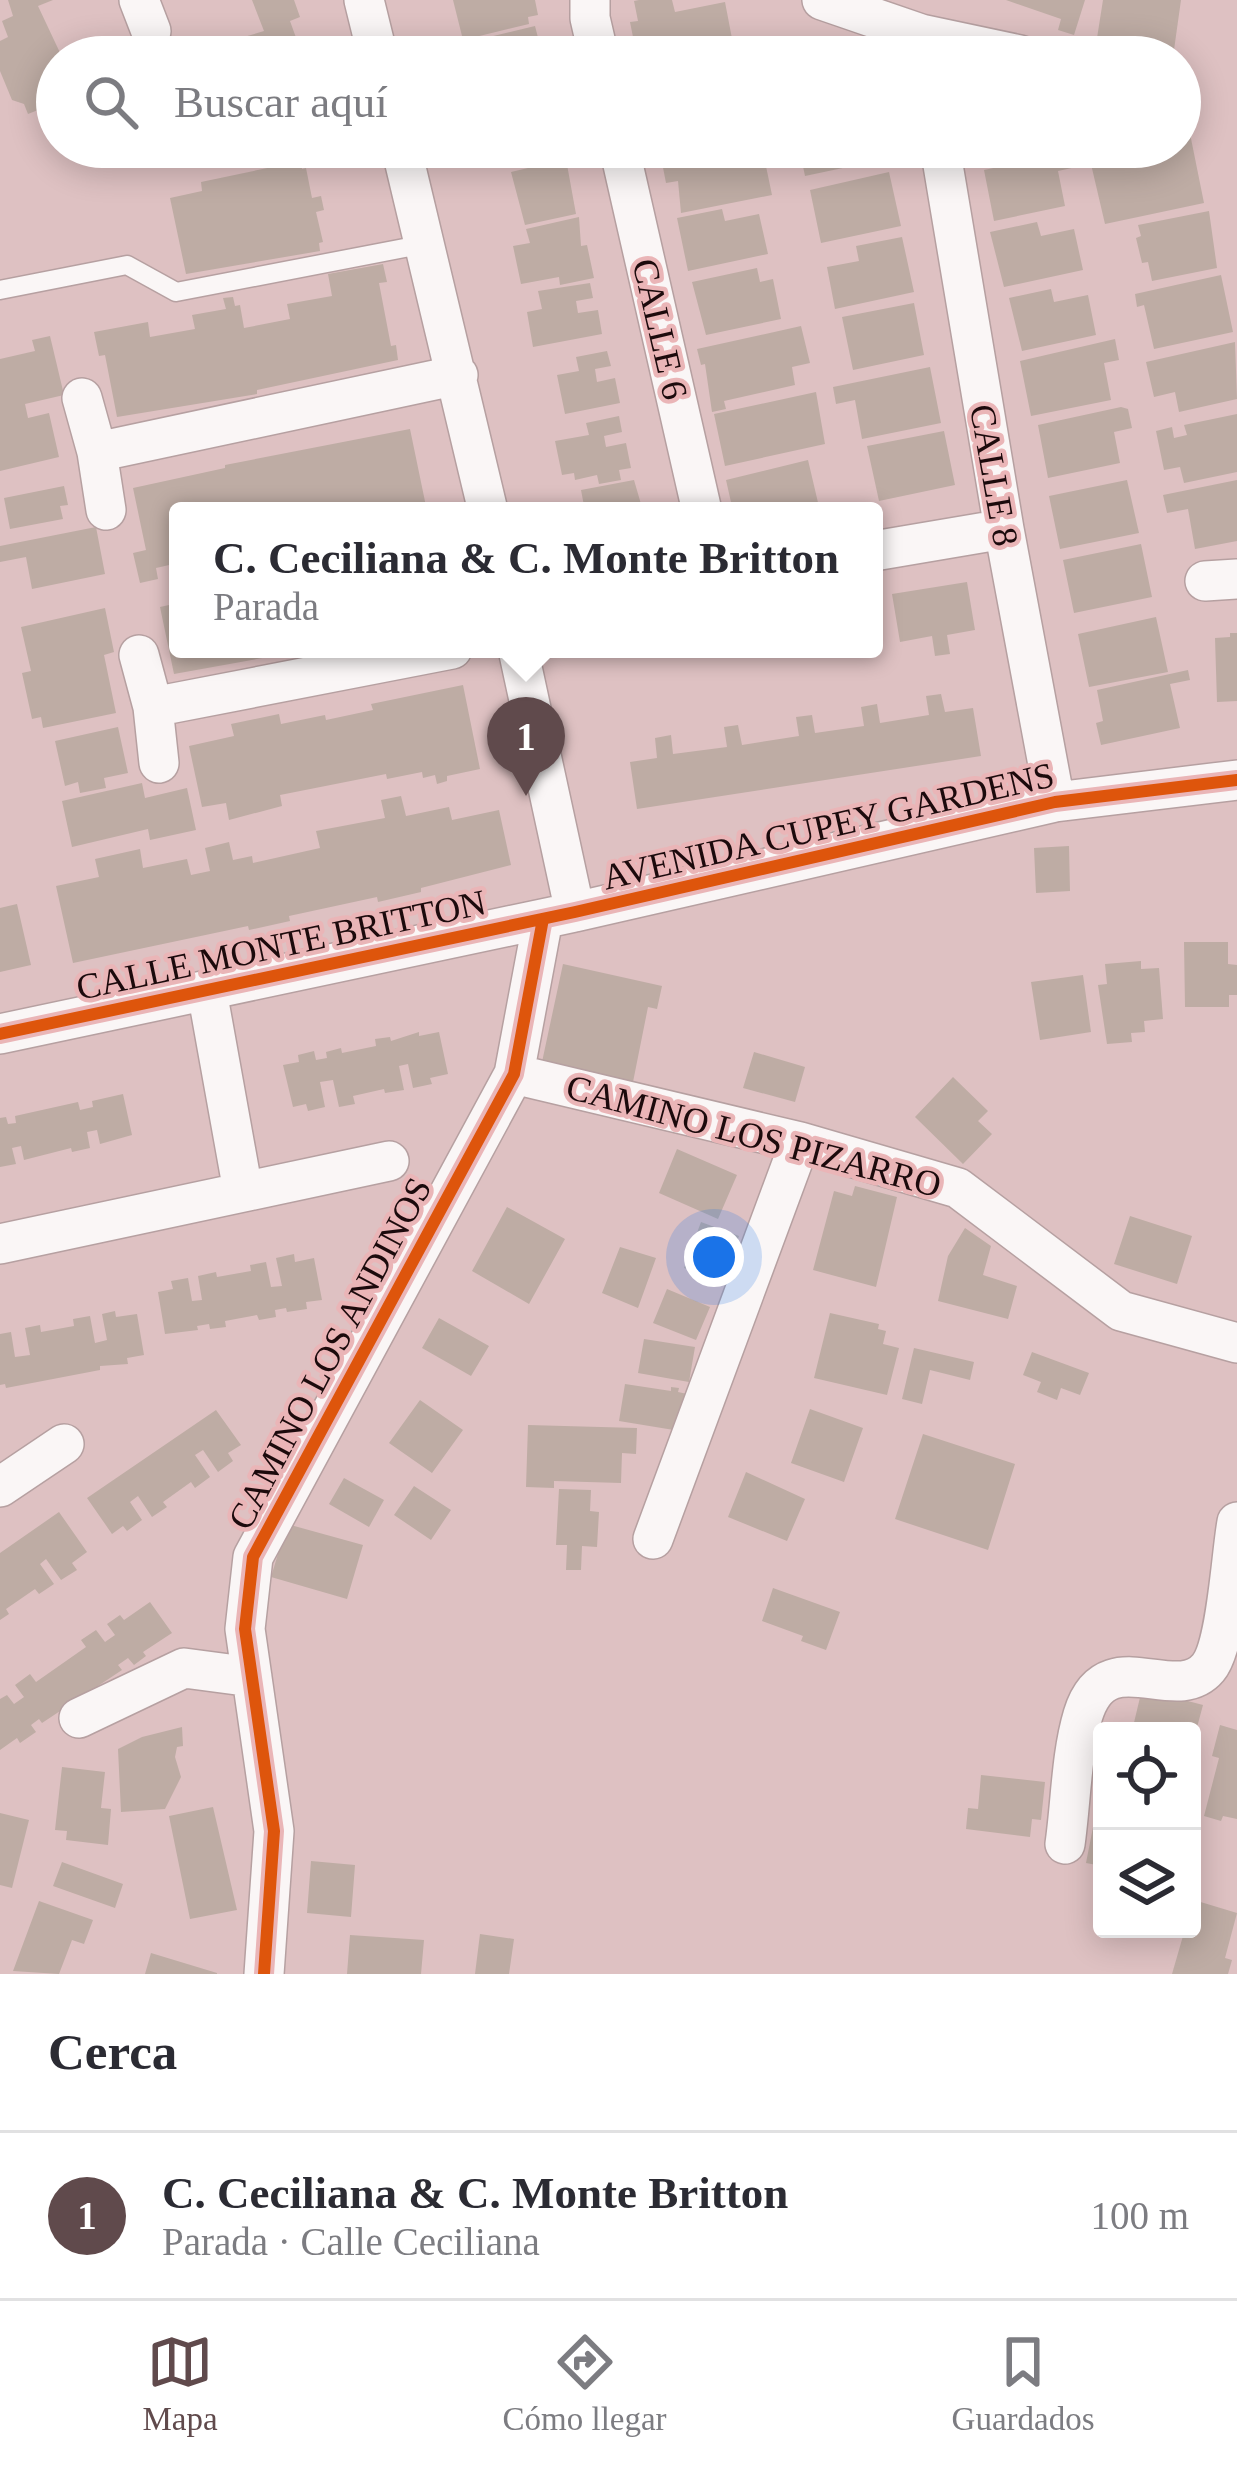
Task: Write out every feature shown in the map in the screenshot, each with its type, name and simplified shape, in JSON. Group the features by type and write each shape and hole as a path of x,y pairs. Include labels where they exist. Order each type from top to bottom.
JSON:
{"street":[{"path":"364,0 373,36"},
{"path":"590,0 594,36"},
{"path":"822,0 903,36"},
{"path":"406,168 486,502"},
{"name":"CALLE 6","path":"624,168 700,502"},
{"name":"CALLE 8","path":"944,168 1055,802"},
{"path":"97,452 458,375"},
{"path":"82,398 106,509"},
{"path":"883,549 1004,529"},
{"path":"139,655 153,707 159,763"},
{"path":"153,707 406,658"},
{"path":"519,658 559,916"},
{"name":"AVENIDA CUPEY GARDENS","path":"559,916 1055,802 1237,780"},
{"name":"CALLE MONTE BRITTON","path":"0,1034 559,916"},
{"name":"CAMINO LOS ANDINOS","path":"264,1974 274,1831 245,1629 254,1557 514,1074 559,916"},
{"path":"206,991 243,1191"},
{"name":"CAMINO LOS PIZARRO","path":"514,1074 800,1142 958,1188 1121,1311 1237,1342"},
{"path":"653,1539 800,1142"},
{"path":"0,1244 389,1161"},
{"path":"0,1487 64,1444"},
{"path":"1065,1844 1084,1712 1101,1684 1122,1675 1185,1681 1208,1669 1227,1598 1237,1522"},
{"path":"80,1718 184,1668 252,1677"}],"lane":[{"path":"0,290 127,265 176,292 425,244"}],"building":[{"path":"8,0 53,0 38,6 52,36 36,36 36,111 28,114 24,104 12,100 0,71 0,41 8,37 2,21 13,16"},
{"path":"252,0 294,0 300,17 290,21 295,36 247,36 264,31"},
{"path":"453,0 535,0 538,15 528,17 529,24 462,36"},
{"path":"672,0 675,12 725,2 732,36 633,36 630,22 638,21 634,1"},
{"path":"1006,0 1085,0 1074,35 1058,30 1061,19"},
{"path":"1103,0 1181,0 1176,36 1097,36"},
{"path":"535,26 538,36 493,36"},
{"path":"268,168 306,168 312,198 321,196 324,210 316,212 323,242 320,251 186,274 170,198 202,191 201,182"},
{"path":"568,168 576,214 525,225 511,172"},
{"path":"663,168 766,168 772,195 681,213 678,181 666,183"},
{"path":"803,168 843,168 805,176"},
{"path":"1072,168 1058,171 1065,206 994,221 984,170"},
{"path":"1092,168 1197,168 1204,203 1105,224"},
{"path":"889,172 901,226 821,243 810,190"},
{"path":"722,209 725,221 759,214 768,254 688,271 677,218"},
{"path":"1209,211 1217,268 1152,281 1148,262 1142,263 1138,225"},
{"path":"579,217 581,246 587,245 594,278 560,285 559,277 521,284 513,246 530,243 526,229"},
{"path":"1037,222 1041,236 1074,229 1083,270 1004,287 990,232"},
{"path":"902,237 914,292 835,309 827,267 859,261 856,246"},
{"path":"383,264 387,282 379,283 398,360 257,390 257,394 117,417 105,355 99,356 94,332 148,322 150,337 195,329 192,315 226,309 223,298 233,297 235,306 240,305 244,328 290,319 287,304 332,296 328,274"},
{"path":"757,268 760,282 773,279 781,319 706,335 692,282"},
{"path":"1221,275 1233,332 1154,349 1144,305 1137,307 1135,294"},
{"path":"590,283 593,298 576,301 578,313 598,310 602,334 533,347 527,312 542,309 538,291"},
{"path":"1051,289 1054,302 1088,295 1096,335 1022,351 1009,298"},
{"path":"914,303 924,355 853,370 842,317"},
{"path":"801,326 810,363 792,367 795,385 724,401 726,409 712,412 705,364 701,365 697,349"},
{"path":"50,336 64,395 25,404 28,418 49,413 59,457 0,471 0,359 35,351 32,340"},
{"path":"1115,339 1119,360 1104,363 1111,400 1031,416 1020,361"},
{"path":"1235,342 1237,399 1179,412 1175,392 1154,397 1146,362"},
{"path":"607,351 611,366 595,369 597,382 615,378 620,403 565,414 557,375 579,371 576,357"},
{"path":"930,367 941,423 862,439 855,400 836,404 833,387"},
{"path":"816,392 825,444 725,466 714,414"},
{"path":"1128,409 1132,428 1114,432 1120,463 1048,478 1038,425"},
{"path":"1237,414 1237,472 1184,483 1180,467 1164,470 1156,431 1172,427 1174,438 1187,435 1184,425"},
{"path":"619,416 622,432 604,436 606,447 626,443 631,468 619,470 621,480 599,484 597,475 575,480 574,473 562,475 555,441 589,435 586,423"},
{"path":"410,429 425,502 169,502 169,565 156,568 158,579 140,583 133,553 146,550 133,488"},
{"path":"944,431 955,485 879,501 867,446"},
{"path":"808,460 818,502 731,502 726,480"},
{"path":"634,480 640,502 583,502 581,490"},
{"path":"1127,480 1139,533 1060,549 1049,496"},
{"path":"1237,480 1237,541 1195,549 1188,509 1167,513 1163,495"},
{"path":"64,486 68,505 60,506 63,519 10,529 4,498"},
{"path":"96,527 105,574 32,589 26,557 0,562 0,546"},
{"path":"1141,544 1152,597 1074,613 1063,560"},
{"path":"967,582 975,630 947,635 950,654 935,656 932,636 900,642 892,594"},
{"path":"169,605 169,650 160,607"},
{"path":"105,608 114,652 104,655 116,713 43,728 41,717 32,719 22,673 31,671 21,627"},
{"path":"1156,617 1168,672 1089,687 1078,634"},
{"path":"1237,633 1237,701 1217,702 1215,638 1230,637"},
{"path":"171,658 262,658 174,674"},
{"path":"1188,670 1190,680 1170,684 1180,728 1101,745 1096,723 1103,721 1097,690"},
{"path":"463,685 480,769 447,776 447,781 437,784 435,775 423,778 422,772 387,779 386,774 280,795 282,806 229,820 226,803 202,807 189,746 234,736 231,724 279,714 281,724 325,715 326,720 373,710 371,704"},
{"path":"941,694 945,712 973,708 981,756 637,809 630,762 657,758 655,738 671,735 673,754 727,747 724,727 738,725 742,745 799,736 796,717 812,715 815,733 864,726 861,707 877,704 880,723 929,715 926,696"},
{"path":"118,727 128,773 104,778 106,788 80,793 78,782 65,786 55,741"},
{"path":"142,783 145,798 187,788 196,830 150,840 148,829 72,847 62,801"},
{"path":"401,796 406,816 449,807 452,820 499,810 511,865 378,902 377,897 249,930 248,926 73,963 56,886 99,877 95,859 140,849 143,868 187,859 191,875 210,871 205,848 229,842 233,860 252,856 253,863 320,848 316,831 385,818 381,800"},
{"path":"1069,846 1070,891 1036,893 1034,848"},
{"path":"17,904 31,965 0,972 0,908"},
{"path":"1184,942 1228,942 1228,964 1237,965 1237,995 1229,995 1229,1007 1185,1007"},
{"path":"1141,961 1141,969 1159,968 1163,1019 1144,1021 1145,1032 1131,1033 1132,1042 1107,1044 1098,985 1107,984 1105,964"},
{"path":"563,964 662,986 657,1009 648,1007 633,1082 542,1062"},
{"path":"1083,975 1091,1032 1040,1040 1031,982"},
{"path":"419,1032 419,1036 439,1032 448,1074 430,1078 432,1084 413,1088 408,1064 399,1066 404,1090 353,1096 355,1104 339,1107 333,1080 320,1082 325,1107 308,1111 306,1104 293,1107 283,1065 299,1062 298,1055 314,1051 316,1060 327,1058 326,1052 376,1046 375,1039 390,1037 391,1041"},
{"path":"754,1052 805,1067 795,1102 743,1088"},
{"path":"953,1077 988,1111 978,1121 992,1134 963,1164 915,1117"},
{"path":"123,1094 132,1135 100,1144 97,1130 87,1132 90,1148 24,1160 21,1146 12,1148 16,1164 0,1167 0,1118 16,1123 15,1116 78,1102 80,1110 93,1107 92,1101"},
{"path":"677,1149 737,1175 718,1219 659,1193"},
{"path":"855,1186 897,1197 876,1287 813,1270 834,1191 852,1196"},
{"path":"507,1207 565,1239 529,1304 472,1271"},
{"path":"1130,1216 1192,1236 1177,1284 1114,1264"},
{"path":"701,1222 739,1236 723,1282 684,1268"},
{"path":"965,1228 991,1246 983,1275 1017,1286 1008,1319 938,1301 948,1256"},
{"path":"620,1247 656,1258 638,1308 602,1293"},
{"path":"294,1254 295,1262 314,1258 322,1300 306,1302 307,1309 275,1310 276,1317 259,1320 257,1315 225,1321 226,1327 210,1329 209,1324 165,1334 158,1292 173,1289 171,1281 188,1278 192,1301 202,1300 198,1276 251,1271 250,1265 266,1262 271,1287 282,1286 276,1258"},
{"path":"667,1289 710,1307 696,1340 653,1323"},
{"path":"115,1311 116,1317 137,1314 144,1355 127,1358 128,1364 100,1366 100,1370 6,1388 0,1385 0,1334 11,1332 15,1357 30,1355 25,1328 40,1325 41,1332 74,1326 73,1319 90,1316 95,1343 107,1340 102,1314"},
{"path":"830,1313 879,1324 878,1329 886,1331 883,1344 899,1348 887,1395 814,1378"},
{"path":"439,1318 489,1346 471,1376 422,1348"},
{"path":"644,1339 695,1347 689,1382 638,1373"},
{"path":"914,1348 974,1362 970,1380 930,1370 922,1404 902,1399"},
{"path":"1032,1352 1089,1373 1080,1395 1061,1388 1057,1400 1037,1392 1041,1382 1023,1375"},
{"path":"625,1384 679,1388 678,1392 692,1395 686,1432 619,1421"},
{"path":"420,1400 463,1430 432,1473 389,1443"},
{"path":"810,1409 863,1428 844,1482 791,1463"},
{"path":"216,1410 241,1445 228,1453 233,1461 218,1472 203,1450 195,1455 210,1477 195,1488 191,1482 163,1502 167,1507 152,1517 138,1496 130,1502 142,1520 127,1531 123,1526 112,1534 87,1498"},
{"path":"528,1425 637,1428 636,1454 622,1453 621,1483 554,1481 554,1488 526,1487"},
{"path":"923,1434 1015,1464 988,1550 895,1519"},
{"path":"746,1472 805,1499 787,1541 728,1517"},
{"path":"344,1478 384,1500 369,1527 329,1504"},
{"path":"414,1486 451,1510 431,1540 394,1515"},
{"path":"559,1489 591,1490 590,1511 599,1512 597,1547 582,1546 581,1570 566,1570 567,1545 556,1545"},
{"path":"59,1512 87,1552 72,1563 77,1570 61,1580 46,1559 40,1564 54,1584 39,1594 35,1589 6,1609 9,1614 0,1620 0,1553"},
{"path":"287,1524 363,1545 347,1599 271,1577"},
{"path":"773,1588 840,1612 826,1650 762,1621"},
{"path":"150,1602 172,1633 143,1652 146,1656 134,1665 128,1658 118,1665 122,1670 42,1723 39,1719 31,1725 36,1732 20,1743 17,1738 0,1750 0,1699 7,1695 14,1704 24,1697 15,1685 30,1674 36,1682 86,1647 81,1640 96,1630 105,1642 115,1635 107,1624 120,1615 124,1620"},
{"path":"1142,1689 1203,1705 1198,1722 1134,1722"},
{"path":"1220,1725 1237,1730 1237,1819 1223,1816 1221,1821 1204,1816 1219,1758 1212,1756"},
{"path":"182,1727 183,1746 177,1747 175,1757 181,1777 165,1809 121,1812 118,1749"},
{"path":"62,1767 105,1772 101,1808 111,1809 108,1845 66,1840 67,1831 55,1830"},
{"path":"981,1775 1045,1782 1041,1820 1032,1819 1030,1837 966,1829 968,1808 978,1809"},
{"path":"213,1807 237,1910 190,1919 169,1816"},
{"path":"0,1813 29,1820 12,1888 0,1885"},
{"path":"1093,1827 1093,1864 1086,1863"},
{"path":"311,1861 355,1865 351,1917 307,1913"},
{"path":"62,1862 123,1884 115,1908 53,1886"},
{"path":"39,1901 93,1920 84,1944 72,1940 59,1974 13,1971"},
{"path":"1201,1902 1237,1913 1225,1958 1232,1960 1228,1974 1172,1974 1182,1938 1201,1938"},
{"path":"480,1934 514,1939 509,1974 475,1974"},
{"path":"350,1935 424,1940 421,1974 347,1974"},
{"path":"151,1953 217,1973 217,1974 145,1974"}],"cycle path":[{"path":"0,1034 575,912 1055,802 1237,780"},
{"path":"264,1974 274,1831 245,1629 253,1557 514,1074 543,919"}],"place":[{"name":"C. Ceciliana & C. Monte Britton","path":"526,796"}]}
